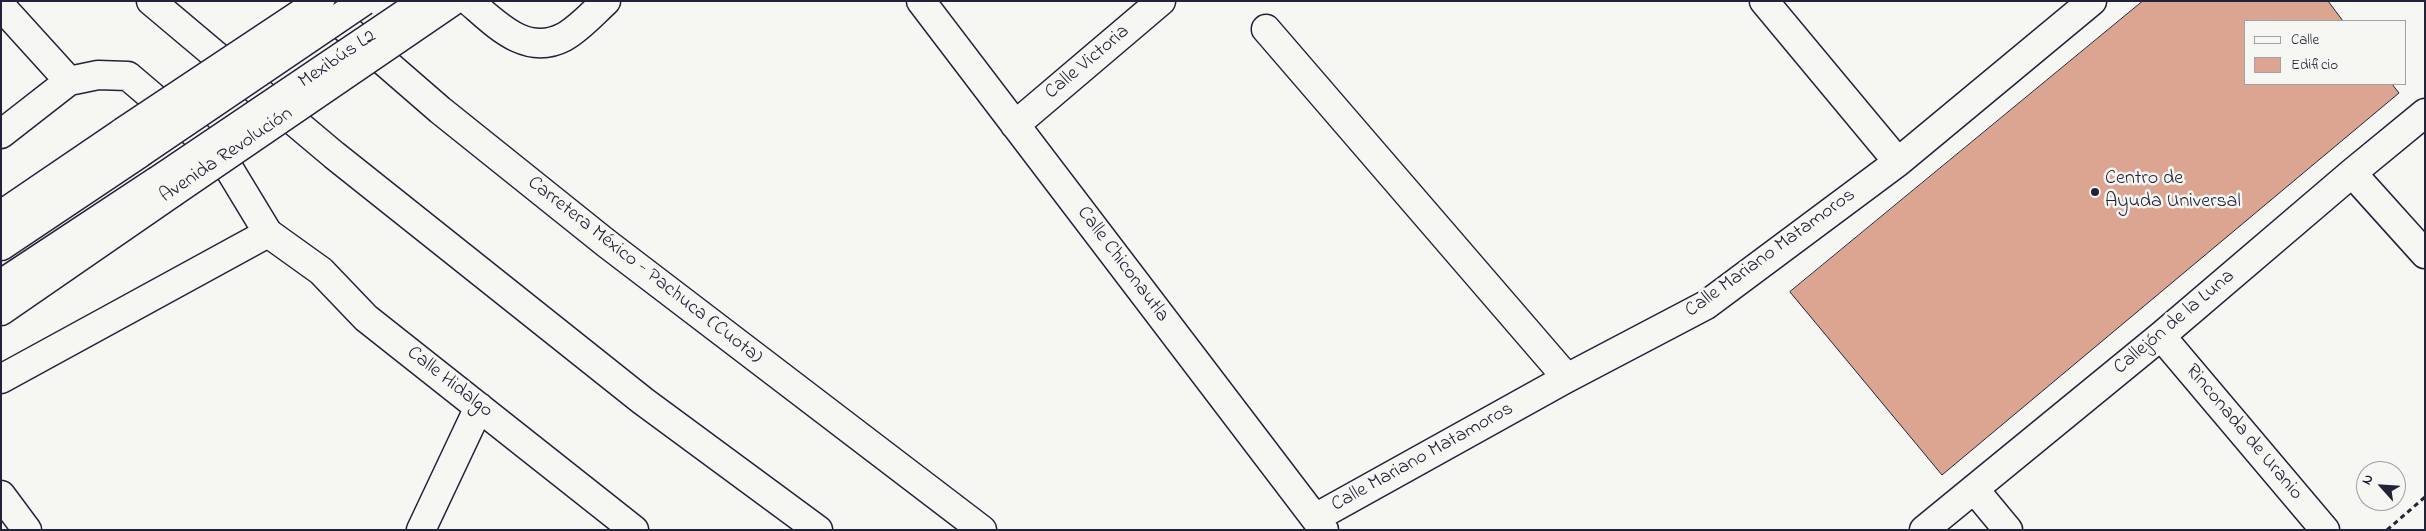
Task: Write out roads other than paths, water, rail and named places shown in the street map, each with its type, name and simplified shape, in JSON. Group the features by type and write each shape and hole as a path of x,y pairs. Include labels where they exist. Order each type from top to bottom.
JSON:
{"main road":[{"path":"151,1 334,155 635,395 818,530"},
{"name":"Carretera México - Pachuca (Cuota)","path":"314,1 440,110 606,243 982,530"},
{"path":"1,215 320,1"},
{"name":"Mexibús L2","path":"1,246 364,1"},
{"name":"Mexibús L2","path":"1,284 165,187 424,1"},
{"name":"Avenida Revolución","path":"1,311 165,187 453,1"},
{"path":"469,1 508,34 525,41 542,43 565,36 606,1"},
{"name":"Calle Chiconautla","path":"921,1 1319,524"},
{"name":"Calle Victoria","path":"1015,125 1160,1"},
{"path":"1764,1 1898,162"},
{"name":"Calle Mariano Matamoros","path":"1319,524 1567,378 1706,305 1898,162 2092,1"},
{"path":"1,6 69,81"},
{"path":"1266,29 1567,378"},
{"path":"1,134 69,81 98,75 128,76 189,128 228,167 268,234 1,379"},
{"name":"Callejón de la Luna","path":"1924,530 2160,336 2425,113"},
{"path":"2352,173 2425,254"},
{"name":"Calle Hidalgo","path":"268,234 321,271 366,318 634,530"},
{"name":"Rinconada de Uranio","path":"2160,336 2325,530"},
{"path":"421,530 479,407"},
{"path":"1974,489 2008,530"},
{"path":"1,496 27,530"}],"place":[{"name":"Centro de Ayuda Universal","path":"2095,192"}]}
